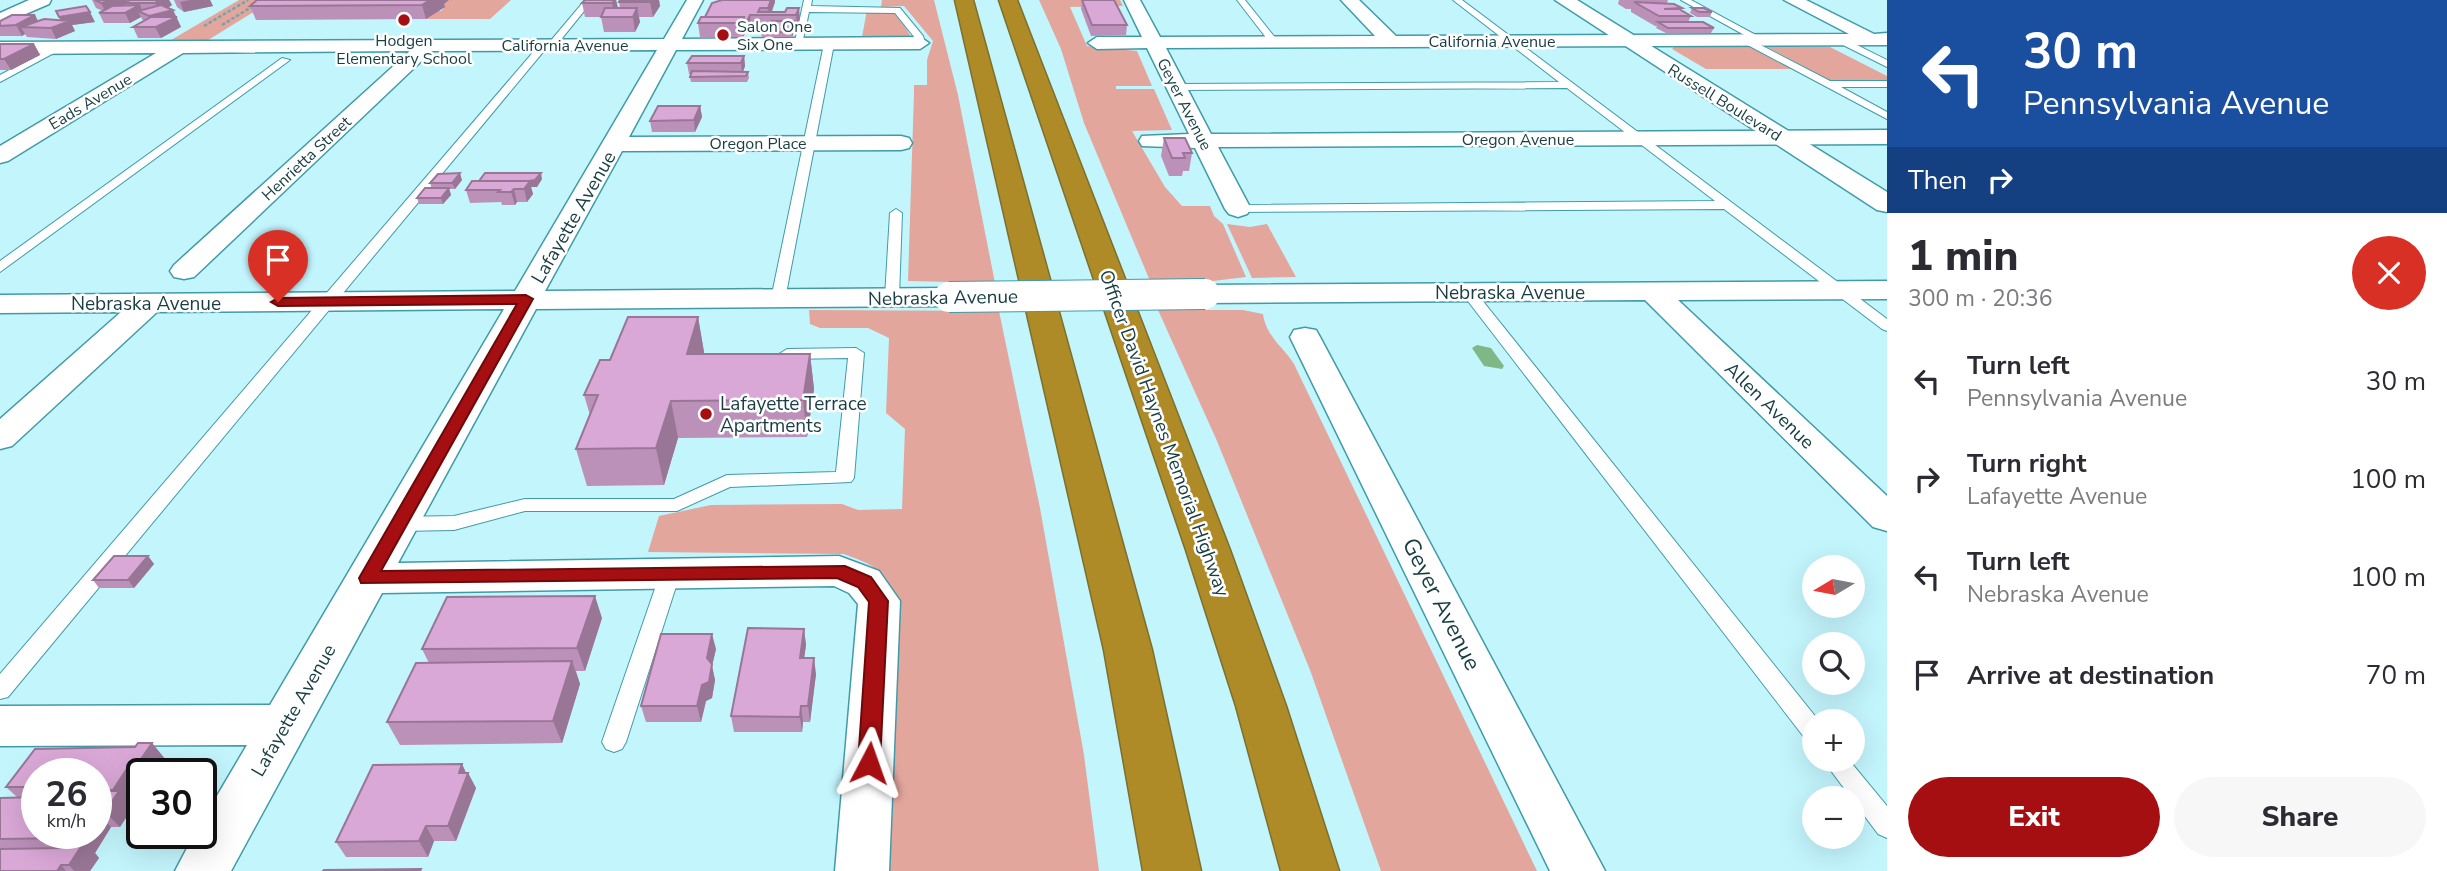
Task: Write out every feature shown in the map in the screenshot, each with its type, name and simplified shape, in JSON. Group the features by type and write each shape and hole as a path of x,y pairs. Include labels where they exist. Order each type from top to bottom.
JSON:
{"highway":[{"path":"964,0 1128,650 1172,871"},
{"name":"Officer David Haynes Memorial Highway","path":"1008,0 1208,550 1261,706 1310,871"}],"main road":[{"name":"Russell Boulevard","path":"1564,0 1636,40"},
{"name":"Russell Boulevard","path":"1579,0 1636,40 1792,138 1887,204"},
{"name":"Russell Boulevard","path":"1792,138 1887,190"}],"street":[{"path":"0,20 43,0"},
{"name":"Lafayette Avenue","path":"202,871 695,0"},
{"name":"Geyer Avenue","path":"1132,0 1238,209"},
{"path":"1349,0 1391,41"},
{"path":"1792,0 1881,39"},
{"path":"64,47 96,34 118,34 95,47"},
{"name":"California Avenue","path":"1097,43 1881,39"},
{"name":"California Avenue","path":"0,48 920,43"},
{"name":"Henrietta Street","path":"184,271 427,46"},
{"name":"Eads Avenue","path":"0,156 179,47"},
{"name":"Oregon Avenue","path":"1150,141 1887,137"},
{"name":"Oregon Place","path":"615,144 901,143"},
{"name":"Nebraska Avenue","path":"0,304 1887,290"},
{"name":"Allen Avenue","path":"1653,292 1887,518"},
{"path":"0,438 149,303"},
{"name":"Geyer Avenue","path":"1306,337 1578,871"},
{"path":"368,578 839,571 864,582 879,601 862,871"},
{"path":"0,726 285,725"}],"lane":[{"path":"0,690 589,0"},
{"path":"1241,0 1273,42"},
{"path":"1457,0 1887,326"},
{"path":"1685,0 1827,84 1887,116"},
{"path":"797,44 807,4 897,9 920,38 920,43"},
{"path":"1838,39 1887,64"},
{"path":"778,299 828,44"},
{"path":"0,79 64,47"},
{"path":"0,268 285,60"},
{"path":"1827,84 1887,84"},
{"path":"1176,87 1569,85"},
{"path":"1238,209 1727,205"},
{"path":"892,298 896,214"},
{"path":"1469,293 1802,717"},
{"path":"399,524 454,523 525,505 677,505 727,481 845,478 856,353 767,354"},
{"path":"614,742 670,574"},
{"path":"1844,772 1887,826"}],"path":[{"path":"205,26 248,0"},
{"path":"217,28 263,0"},
{"path":"228,12 244,12"}],"shaded area":[{"path":"239,0 273,0 200,45 166,43"},
{"path":"449,0 511,0 490,19 426,19 436,11 441,11 444,8 440,7"},
{"path":"882,0 934,0 958,95 995,283 908,281 914,85 927,85 927,60 933,41 904,6 881,7"},
{"path":"1039,0 1120,0 1123,6 1070,7 1087,46 1137,51 1152,86 1116,86 1116,89 1154,89 1172,130 1132,131 1165,187 1182,206 1210,206 1214,216 1223,224 1246,277 1213,281 1150,281 1084,123 1061,49"},
{"path":"867,10 897,12 911,37 862,37"},
{"path":"1675,46 1752,46 1794,69 1706,69 1672,49"},
{"path":"1767,47 1830,47 1887,76 1887,81 1830,81"},
{"path":"1227,224 1250,227 1267,224 1296,277 1252,278"},
{"path":"809,310 999,311 1040,508 1084,755 1099,871 888,871 897,601 888,581 871,565 844,554 648,552 659,516 711,505 842,504 858,510 902,509 905,429 886,413 889,338 868,328 820,328 810,324"},
{"path":"1158,310 1243,310 1263,314 1271,335 1294,364 1537,871 1381,871 1310,670 1217,441"},
{"path":"1477,345 1491,348 1504,366 1502,369 1484,366 1472,348"}],"building":[{"path":"130,0 160,0 155,3 124,3"},
{"path":"257,0 430,0 422,5 250,6"},
{"path":"585,0 615,0 612,3 582,3"},
{"path":"620,0 652,0 619,2"},
{"path":"722,0 771,0 768,8 760,8 758,12 785,12 787,8 799,8 796,15 750,15 747,21 744,21 744,17 705,17 712,3"},
{"path":"1082,0 1114,0 1127,25 1092,25"},
{"path":"1634,2 1674,4 1682,8 1664,9 1679,9 1691,16 1659,16"},
{"path":"140,5 125,13 99,13 112,6"},
{"path":"161,5 173,10 149,16 138,11"},
{"path":"86,6 90,12 59,17 56,11"},
{"path":"605,8 637,8 633,17 601,17"},
{"path":"1692,8 1704,8 1712,12 1699,12"},
{"path":"12,15 35,15 16,25 0,26 0,21"},
{"path":"151,17 177,17 156,27 133,27"},
{"path":"701,17 744,17 741,23 698,23"},
{"path":"44,19 70,21 51,28 21,27"},
{"path":"771,21 795,21 792,32 761,32"},
{"path":"1658,22 1703,22 1714,28 1668,28"},
{"path":"0,44 34,44 0,59"},
{"path":"692,56 744,56 741,63 687,63"},
{"path":"692,71 748,72 746,76 690,77"},
{"path":"658,106 700,106 694,120 650,121"},
{"path":"1164,138 1185,138 1192,153 1183,153 1185,158 1172,158"},
{"path":"460,173 452,183 430,183 438,174"},
{"path":"485,173 541,173 535,180 529,181 479,181"},
{"path":"472,181 530,181 524,189 498,192 500,190 466,190"},
{"path":"425,188 449,188 441,198 417,198"},
{"path":"628,317 698,317 687,354 810,354 803,400 671,401 656,448 576,449 598,395 584,395 600,360 610,360"},
{"path":"114,556 148,556 128,580 93,580"},
{"path":"595,596 577,648 422,649 447,597"},
{"path":"748,628 804,629 800,658 814,658 808,706 801,706 800,717 731,716"},
{"path":"661,634 712,634 707,658 712,664 709,682 702,685 697,706 641,706"},
{"path":"572,661 553,721 387,722 416,663"},
{"path":"138,743 152,743 142,758 126,758 126,770 113,790 112,758 28,758 35,749 135,747"},
{"path":"462,764 459,773 468,773 448,826 426,826 419,841 336,842 373,765"},
{"path":"21,767 21,787 6,787"},
{"path":"112,791 119,791 112,802"},
{"path":"21,797 21,839 0,839 0,798"},
{"path":"0,849 79,849 69,865 61,865 57,871 0,871"},
{"path":"421,869 420,871 323,871 324,870"}],"place":[{"name":"Hodgen Elementary School","path":"404,20"},
{"name":"Salon One Six One","path":"723,35"},
{"name":"Lafayette Terrace Apartments","path":"706,414"}],"route":[{"path":"278,302 526,299 368,578 839,571 864,582 879,601 869,763"}]}
